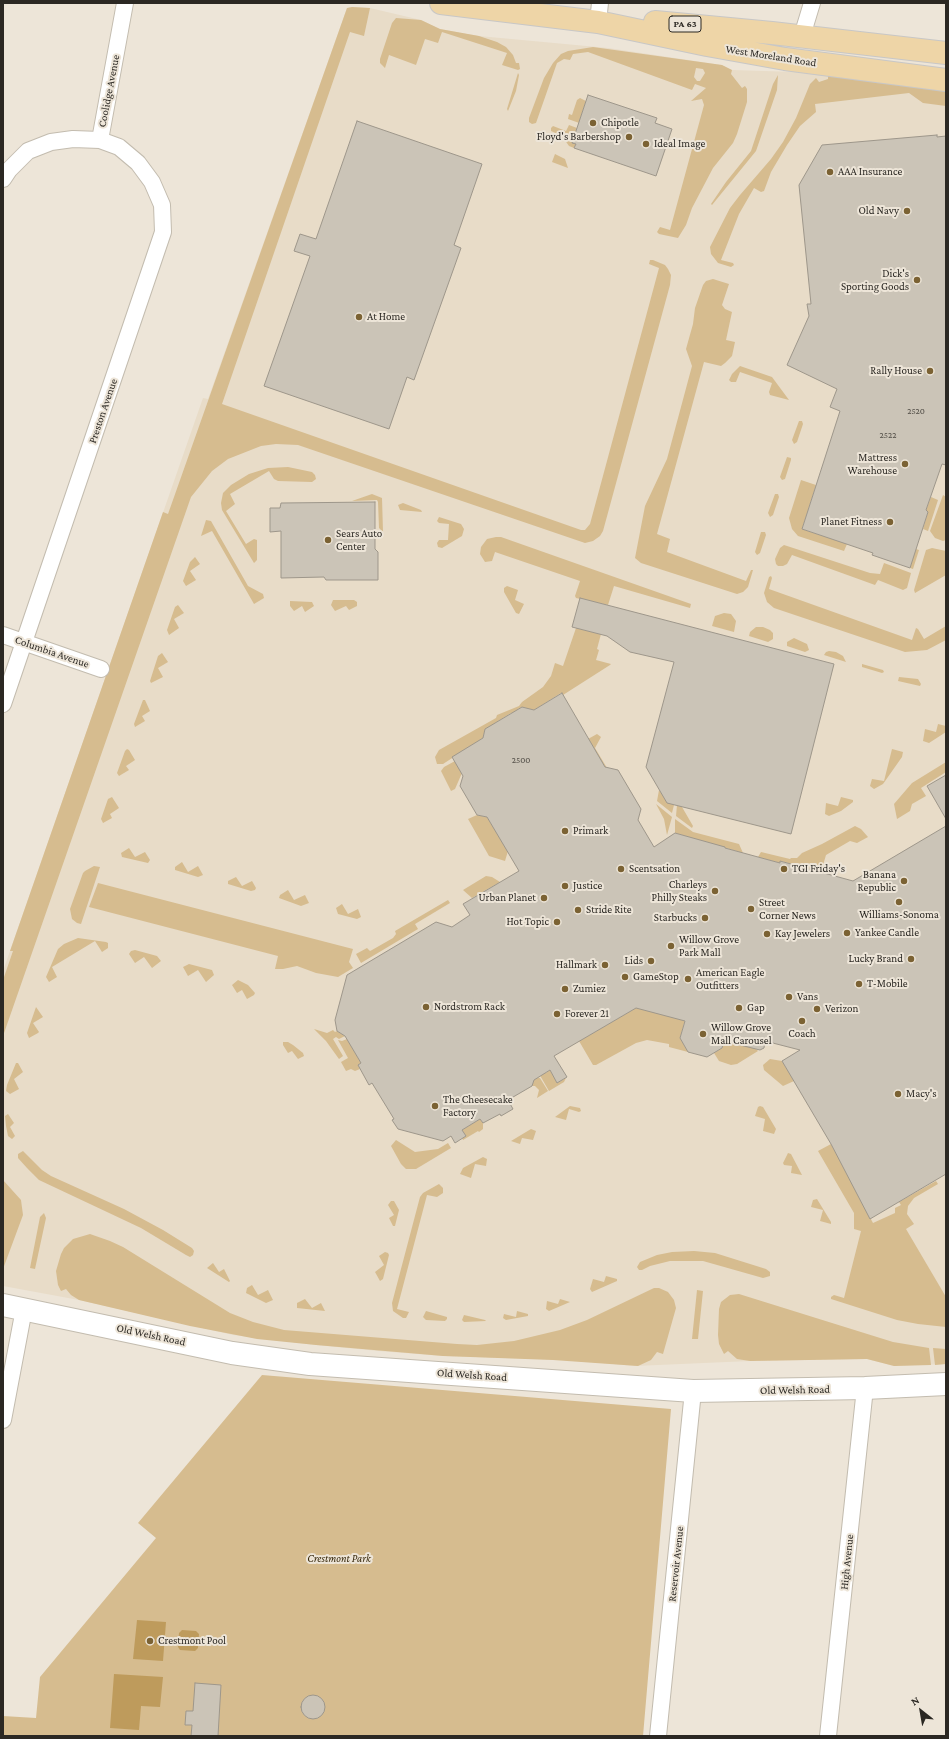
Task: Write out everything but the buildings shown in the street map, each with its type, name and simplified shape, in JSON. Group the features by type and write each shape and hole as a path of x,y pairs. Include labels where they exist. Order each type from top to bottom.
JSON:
{"main road":[{"name":"West Moreland Road","path":"441,3 599,13 654,21 802,36 946,53"},
{"name":"West Moreland Road","path":"599,13 707,45 785,59 946,80"}],"street":[{"name":"Coolidge Avenue","path":"3,179 9,170 28,151 51,142 73,139 100,140 126,3"},
{"path":"802,36 812,3"},
{"name":"Preston Avenue","path":"3,704 163,232 162,205 152,182 138,163 119,147 100,140"},
{"name":"Columbia Avenue","path":"3,635 101,670"},
{"name":"Old Welsh Road","path":"3,1305 232,1353 310,1364 693,1392 865,1388 946,1384"},
{"path":"3,1420 24,1309"},
{"name":"High Avenue","path":"828,1736 865,1388"},
{"name":"Reservoir Avenue","path":"658,1736 693,1392"}],"shaded area":[{"name":"Willow Grove Park Mall","path":"347,8 370,8 421,20 440,29 479,36 608,48 722,65 732,70 828,73 946,85 946,1364 894,1366 867,1359 750,1361 635,1366 567,1360 443,1356 378,1351 233,1335 79,1300 3,1286 3,971 203,398 208,399"},
{"path":"137,1620 166,1622 163,1661 133,1659"},
{"path":"182,1630 196,1631 199,1634 198,1648 195,1651 180,1650 178,1647 179,1633"},
{"path":"114,1674 163,1677 160,1707 141,1706 139,1730 110,1728"}],"green space":[{"path":"347,8 370,8 364,36 350,32 222,404 581,530 585,530 590,524 659,268 649,264 650,260 653,260 665,265 668,269 671,275 670,285 603,531 600,536 593,541 585,543 298,445 276,444 261,446 228,459 212,471 191,497 3,1036 3,980 13,951 10,951 163,512 168,514"},
{"path":"396,18 421,20 440,29 479,36 497,42 506,47 513,55 516,63 519,63 520,69 518,70 502,65 507,53 442,32 438,43 425,39 416,65 389,55 385,68 380,63 380,59 392,23"},
{"path":"593,47 722,65 732,70 731,74 742,88 745,86 747,89 747,102 733,143 713,168 692,208 686,225 678,238 659,234 657,232 660,227 670,230 704,105 702,99 691,101 706,88 695,84 692,90 588,52 573,54 570,60 564,59 557,63 536,123 532,124 529,122 529,118 544,78 553,63 561,54 568,51","holes":["696,68 703,69 705,73 700,81 697,81 694,77"]},
{"path":"518,73 519,75 516,91 508,111 507,109"},
{"path":"828,73 946,85 946,106 923,103 909,93 815,104 816,112 800,126 787,145 771,172 764,191 761,192 754,188 739,214 721,260 733,263 734,265 731,267 718,263 711,254 710,247 730,208 771,159 783,142 796,118 810,84 816,78 819,82 828,79"},
{"path":"778,75 777,90 756,151 712,205 711,204 726,182 751,151 773,84"},
{"path":"580,98 586,101 581,116 585,118 582,124 568,119 569,114 572,115 577,100"},
{"path":"569,125 577,128 572,143 576,144 574,148 569,146 562,136 551,131 553,126 566,131"},
{"path":"555,154 565,159 568,168 552,162"},
{"path":"713,279 729,284 722,305 725,309 732,312 726,340 735,342 732,356 721,366 704,362 657,534 670,539 667,552 746,581 751,570 753,570 748,587 743,592 737,594 641,563 635,558 645,506 667,459 692,366 686,349 693,324 695,308 703,285 706,281"},
{"path":"740,366 772,377 789,400 770,395 769,392 772,383 740,372 736,382 731,382 729,380 732,374"},
{"path":"799,421 802,421 803,424 797,442 794,444 792,440"},
{"path":"787,457 791,458 791,460 785,479 782,480 780,477"},
{"path":"288,467 312,472 316,479 312,482 278,481 274,479 269,471 230,494 235,504 226,511 246,544 254,539 257,540 257,560 254,563 222,510 221,503 223,493 231,485 249,474 268,468"},
{"path":"801,480 816,485 802,529 847,544 844,551 798,536 792,529 789,518"},
{"path":"372,494 382,498 383,532 379,528 377,500 352,501"},
{"path":"775,494 778,494 779,497 773,515 770,517 768,513"},
{"path":"943,495 946,497 946,540 943,541 935,538 930,531"},
{"path":"931,497 938,500 928,531 923,529 928,512 926,510"},
{"path":"403,503 421,510 422,512 400,510 398,505"},
{"path":"439,517 461,524 464,529 462,536 442,548 438,547 437,543 439,540 448,540 449,524 439,523 437,521"},
{"path":"206,520 211,521 248,586 263,594 264,598 254,604 212,531 201,536"},
{"path":"761,532 765,532 766,535 760,553 757,555 755,552"},
{"path":"501,537 691,604 690,608 614,586 608,605 576,598 575,596 580,581 495,552 492,561 485,562 480,554 481,547 487,539"},
{"path":"784,545 870,573 880,574 884,563 911,573 907,588 903,590 878,580 875,585 792,555 787,564 778,566 775,559 780,548"},
{"path":"932,548 946,551 946,575 915,593 914,590 926,550"},
{"path":"916,549 919,550 913,569 910,568"},
{"path":"195,557 200,564 190,571 196,580 186,586 183,581 190,562"},
{"path":"771,576 772,578 769,589 912,640 916,628 924,639 946,626 946,640 927,650 905,652 774,608 767,602 764,593 769,577"},
{"path":"507,586 518,590 515,600 524,604 519,614 516,613 504,592 504,588"},
{"path":"333,600 354,600 357,602 357,606 349,610 346,606 335,611 331,605"},
{"path":"290,601 312,602 314,606 305,612 302,606 294,611 290,606"},
{"path":"178,605 184,613 174,619 179,628 169,635 167,630 175,607"},
{"path":"724,613 731,614 736,621 734,632 712,626 715,616"},
{"path":"756,627 763,627 770,630 773,633 773,639 768,642 749,636 750,632"},
{"path":"576,628 601,634 596,660 611,664 610,665 563,695 561,693 534,710 522,707 518,709 517,714 511,713 495,723 494,728 489,727 485,729 483,738 443,764 437,764 435,757 439,750 496,718 497,715 519,706 522,702 543,687 551,676 555,663 563,666"},
{"path":"794,638 807,644 809,650 805,652 787,646 787,642"},
{"path":"829,651 836,652 843,656 846,662 824,655"},
{"path":"162,653 168,662 158,668 163,677 151,683 150,681 158,656"},
{"path":"862,664 883,670 884,672 882,673 862,667"},
{"path":"899,677 918,679 921,684 920,686 898,681"},
{"path":"143,700 145,700 150,711 142,716 145,721 135,727 134,724"},
{"path":"938,724 946,726 946,732 929,743 923,741 925,729 936,732"},
{"path":"597,734 601,737 595,748 607,768 588,739"},
{"path":"127,749 135,760 126,766 129,770 119,776 117,773"},
{"path":"892,749 903,752 902,757 883,784 874,789 870,786 872,779 884,781"},
{"path":"455,761 462,773 455,789 451,791 441,771 444,767"},
{"path":"946,762 946,772 921,788 926,796 912,804 910,811 897,819 894,804 912,783"},
{"path":"659,790 674,805 672,813 657,801"},
{"path":"112,797 119,808 110,814 112,818 103,823 101,819 108,799"},
{"path":"841,797 853,800 853,802 841,811 829,816 825,814 826,803 838,806"},
{"path":"656,804 672,817 667,835 664,819"},
{"path":"677,805 682,807 693,826 692,828 676,816"},
{"path":"477,815 487,817 508,851 505,861 489,856 468,819"},
{"path":"675,819 693,832 739,844 743,853 675,833"},
{"path":"855,826 861,829 868,837 857,843 850,841 826,855 821,872 781,861 780,863 758,857 761,852 790,859 797,858 802,853"},
{"path":"129,848 135,857 145,852 150,860 148,863 122,857 121,853"},
{"path":"182,862 188,872 198,866 203,875 198,877 175,870 175,867"},
{"path":"94,866 100,867 81,924 77,923 72,919 70,909 83,873"},
{"path":"486,876 492,877 500,882 472,898 463,890"},
{"path":"236,877 242,886 252,881 256,888 255,890 251,891 228,884 228,881"},
{"path":"98,883 353,949 349,962 353,968 338,977 316,973 297,966 275,969 278,956 89,907"},
{"path":"288,890 294,900 305,895 309,903 301,906 279,898 280,895"},
{"path":"448,900 450,903 415,924 418,929 361,963 356,954 367,948 370,951 393,938 396,934 395,931"},
{"path":"342,904 348,914 358,909 361,917 357,919 338,914 336,908"},
{"path":"78,938 106,942 108,943 108,948 102,952 95,941 52,967 57,977 49,982 46,977 58,949 64,944"},
{"path":"135,950 157,956 161,961 152,968 144,957 135,963 129,954 131,951"},
{"path":"189,964 212,970 214,975 206,982 198,970 188,976 183,967"},
{"path":"238,980 248,985 255,993 254,995 247,999 242,990 237,993 232,985"},
{"path":"36,1007 43,1017 33,1023 39,1032 29,1038 27,1033"},
{"path":"636,1008 686,1016 680,1038 688,1052 669,1047 669,1044 647,1040 636,1043 596,1065 593,1065 579,1041"},
{"path":"314,1029 327,1033 333,1030 345,1036 339,1039 336,1037 333,1039 343,1056 339,1059 326,1041"},
{"path":"347,1039 361,1063 358,1065 360,1069 355,1071 351,1069 346,1071 341,1062 348,1058 338,1040 342,1041"},
{"path":"728,1040 758,1051 737,1064 731,1065 719,1061 714,1053 722,1048 723,1043"},
{"path":"283,1042 288,1042 293,1045 303,1053 304,1056 298,1059 292,1051 288,1053 283,1045"},
{"path":"770,1059 782,1061 794,1081 783,1086 764,1070 763,1065"},
{"path":"16,1063 18,1063 23,1072 14,1079 19,1089 10,1094 6,1091 7,1085"},
{"path":"543,1069 546,1073 550,1070 557,1083 566,1078 564,1082 549,1091 538,1072"},
{"path":"535,1077 540,1078 548,1091 537,1098 539,1090 535,1086 532,1086"},
{"path":"570,1106 580,1108 581,1111 579,1112 569,1109 566,1120 555,1117"},
{"path":"758,1107 763,1107 776,1129 774,1134 763,1131 765,1119 755,1116"},
{"path":"8,1114 14,1123 10,1127 15,1136 12,1139 8,1136 6,1126 5,1116"},
{"path":"480,1119 483,1123 483,1129 463,1140 462,1138 466,1136 462,1130"},
{"path":"531,1129 536,1131 533,1140 522,1138 520,1144 511,1141"},
{"path":"396,1140 415,1152 438,1149 448,1143 451,1148 416,1169 406,1169 401,1164 391,1146"},
{"path":"831,1144 873,1223 895,1213 895,1208 901,1205 899,1202 936,1181 938,1184 914,1198 908,1206 907,1214 914,1224 906,1229 946,1297 946,1327 897,1320 831,1299 834,1295 844,1298 861,1231 854,1229 854,1213 818,1151"},
{"path":"23,1151 42,1170 51,1176 124,1209 163,1230 192,1248 194,1251 193,1255 190,1257 141,1228 39,1180 18,1158 18,1154"},
{"path":"788,1153 791,1154 802,1175 791,1173 792,1166 784,1165 783,1163"},
{"path":"483,1157 487,1159 486,1166 475,1164 471,1178 460,1174 463,1168"},
{"path":"3,1180 21,1200 23,1215 3,1269"},
{"path":"439,1184 443,1188 443,1193 437,1197 427,1195 397,1309 409,1312 406,1318 403,1318 393,1311 392,1303 420,1197 423,1193"},
{"path":"817,1199 831,1224 820,1221 823,1210 811,1207 813,1200"},
{"path":"391,1201 394,1201 399,1210 395,1226 393,1226 389,1218 394,1215 388,1205"},
{"path":"44,1213 46,1218 35,1269 30,1268 40,1217"},
{"path":"90,1234 123,1247 230,1313 253,1322 284,1330 477,1345 514,1341 560,1330 587,1320 654,1288 659,1288 668,1292 674,1300 676,1308 663,1354 657,1352 651,1360 638,1366 553,1360 443,1356 257,1339 190,1326 79,1300 71,1295 66,1289 61,1291 58,1285 56,1271 64,1248 73,1239"},
{"path":"694,1251 715,1253 766,1269 770,1272 770,1276 763,1278 703,1261 670,1261 650,1266 642,1270 639,1270 637,1267 640,1262 657,1255 672,1252"},
{"path":"385,1252 389,1255 383,1279 380,1281 375,1272 384,1265 379,1256"},
{"path":"213,1263 219,1272 224,1269 230,1281 229,1282 207,1268"},
{"path":"606,1276 617,1279 617,1281 592,1292 590,1289 593,1279 604,1282"},
{"path":"252,1285 258,1295 268,1290 273,1300 266,1303 246,1293 247,1288"},
{"path":"697,1290 703,1291 698,1339 692,1339"},
{"path":"739,1294 893,1342 929,1348 931,1365 894,1366 867,1359 750,1361 737,1359 728,1351 724,1354 719,1344 718,1335 719,1309 721,1302 730,1295"},
{"path":"305,1299 312,1308 321,1303 325,1311 297,1308 297,1303"},
{"path":"560,1299 570,1302 549,1311 546,1309 547,1301 558,1304"},
{"path":"426,1311 447,1317 447,1319 445,1321 426,1320 423,1317"},
{"path":"517,1311 528,1314 528,1316 506,1320 503,1318 504,1314 516,1317"},
{"path":"464,1315 486,1321 464,1322 462,1320"},
{"path":"933,1348 946,1349 946,1364 935,1365"},
{"name":"Crestmont Park","path":"262,1375 671,1409 643,1736 3,1736 3,1716 36,1718 40,1677 156,1538 138,1523"}],"place":[{"name":"Chipotle","path":"593,123"},
{"name":"Floyd's Barbershop","path":"629,137"},
{"name":"Ideal Image","path":"646,144"},
{"name":"AAA Insurance","path":"830,172"},
{"name":"Old Navy","path":"907,211"},
{"name":"Dick's Sporting Goods","path":"917,280"},
{"name":"At Home","path":"359,317"},
{"name":"Rally House","path":"930,371"},
{"name":"Mattress Warehouse","path":"905,464"},
{"name":"Planet Fitness","path":"890,522"},
{"name":"Sears Auto Center","path":"328,540"},
{"name":"Primark","path":"565,831"},
{"name":"Scentsation","path":"621,869"},
{"name":"TGI Friday's","path":"784,869"},
{"name":"Banana Republic","path":"904,881"},
{"name":"Justice","path":"565,886"},
{"name":"Charleys Philly Steaks","path":"715,891"},
{"name":"Urban Planet","path":"544,898"},
{"name":"Williams-Sonoma","path":"899,902"},
{"name":"Street Corner News","path":"751,909"},
{"name":"Stride Rite","path":"578,910"},
{"name":"Starbucks","path":"705,918"},
{"name":"Hot Topic","path":"557,922"},
{"name":"Yankee Candle","path":"847,933"},
{"name":"Kay Jewelers","path":"767,934"},
{"name":"Willow Grove Park Mall","path":"671,946"},
{"name":"Lucky Brand","path":"911,959"},
{"name":"Lids","path":"651,961"},
{"name":"Hallmark","path":"605,965"},
{"name":"GameStop","path":"625,977"},
{"name":"American Eagle Outfitters","path":"688,979"},
{"name":"T-Mobile","path":"859,984"},
{"name":"Zumiez","path":"565,989"},
{"name":"Vans","path":"789,997"},
{"name":"Nordstrom Rack","path":"426,1007"},
{"name":"Gap","path":"739,1008"},
{"name":"Verizon","path":"817,1009"},
{"name":"Forever 21","path":"557,1014"},
{"name":"Coach","path":"802,1021"},
{"name":"Willow Grove Mall Carousel","path":"703,1034"},
{"name":"Macy's","path":"898,1094"},
{"name":"The Cheesecake Factory","path":"435,1106"},
{"name":"Crestmont Pool","path":"150,1641"}]}
